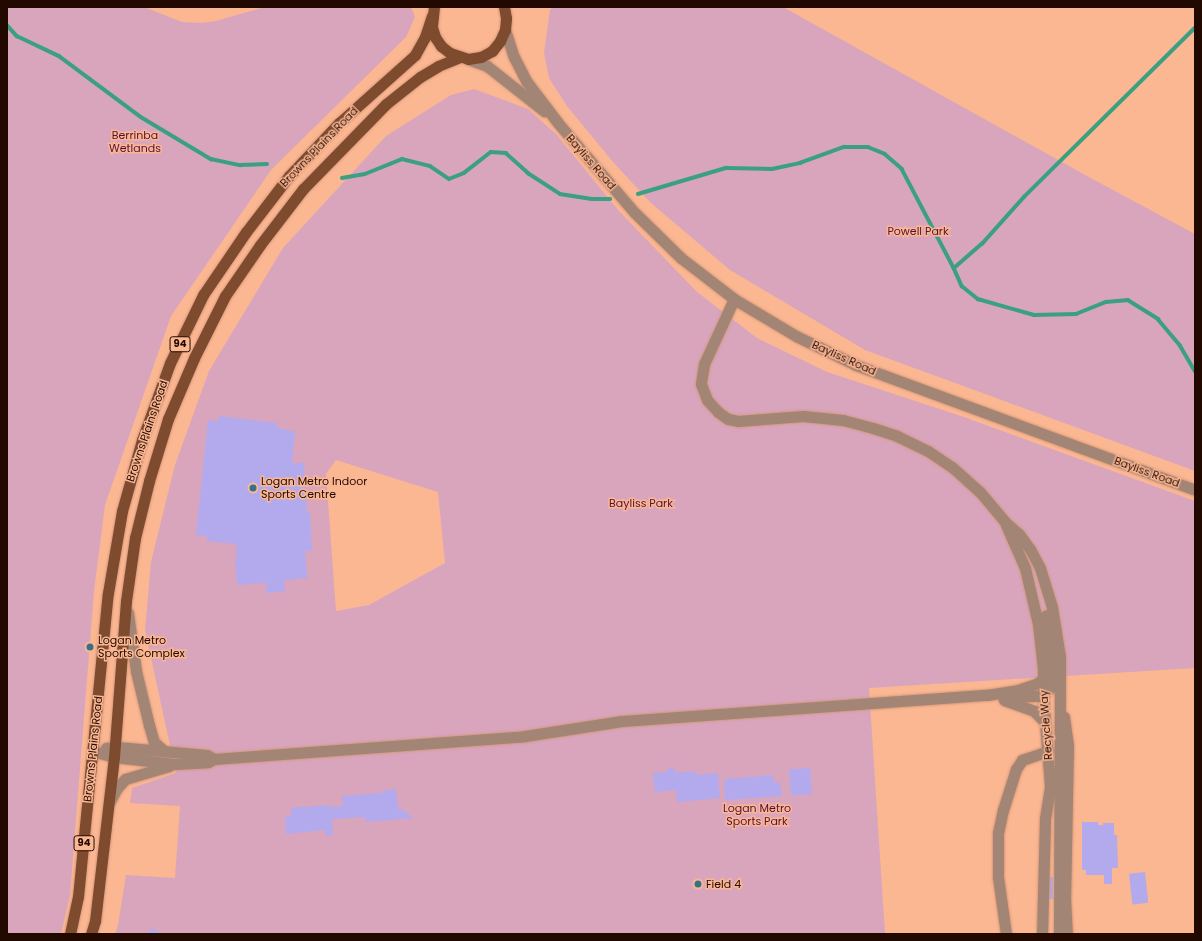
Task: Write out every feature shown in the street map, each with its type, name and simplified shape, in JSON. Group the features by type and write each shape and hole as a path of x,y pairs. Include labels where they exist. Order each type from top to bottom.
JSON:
{"main road":[{"name":"94","path":"433,9 432,27 438,42 450,53 464,58 481,56 492,50 500,41 505,30 505,12 511,7"},
{"name":"Browns Plains Road","path":"70,934 78,897 94,751 108,593 122,511 142,440 170,363 203,295 246,232 289,176 339,123 415,55 425,37 433,9"},
{"name":"Browns Plains Road","path":"91,934 95,921 115,752 126,601 135,538 149,481 168,419 194,358 226,296 260,245 303,189 386,104 420,77 438,66 464,58"}],"street":[{"name":"Bayliss Road","path":"505,30 514,57 527,82 558,123 636,213 681,258 734,299 796,336 856,365 1195,490"},
{"name":"Bayliss Road","path":"464,58 487,66 558,123"},
{"name":"Recycle Way","path":"734,299 704,364 701,384 707,400 718,412 728,419 738,421 803,416 843,420 897,436 928,451 952,467 980,492 1005,522 1019,534 1030,549 1042,574 1057,633 1060,657 1060,695"},
{"name":"Recycle Way","path":"1005,522 1025,568 1032,595 1038,624 1043,678 1050,787 1045,820 1042,934"},
{"path":"987,695 998,697 1030,698 1043,695 1050,688 1052,681 1050,641 1042,574"},
{"path":"126,601 136,671 149,725 154,742 164,751"},
{"path":"109,803 117,788 125,779 175,764 208,762 214,759 525,736 622,721 987,695 1018,690 1038,683 1043,678"},
{"path":"1059,934 1058,703 1060,695"},
{"path":"1060,695 1068,746 1067,934"},
{"path":"998,697 1034,711 1045,722"},
{"path":"94,751 164,751 207,756 214,759"},
{"path":"115,752 175,764"},
{"path":"1006,934 998,877 998,833 1003,810 1016,769 1022,760 1048,752"}],"green space":[{"name":"Berrinba Wetlands","path":"7,7 144,7 182,22 201,23 216,21 265,7 411,7 415,17 406,37 271,170 171,316 105,505 94,591 70,895 61,934 7,934"},
{"name":"Powell Park","path":"553,7 783,7 1087,176 1195,234 1195,471 865,350 730,270 651,203 613,162 567,106 549,78 544,53 550,10"},
{"name":"Bayliss Park","path":"474,89 528,109 556,134 619,211 697,292 757,338 827,372 964,417 1195,501 1195,668 869,688 885,934 115,934 118,925 126,875 175,878 180,806 130,803 132,788 176,773 145,630 151,562 175,465 209,371 283,248 386,136 451,95","holes":["336,460 438,492 445,563 369,605 336,611 326,474"]}],"building":[{"name":"Logan Metro Indoor Sports Centre","path":"219,416 277,423 276,427 295,432 292,463 304,463 307,512 310,513 312,551 305,551 307,578 284,580 285,591 266,593 266,583 237,585 235,559 237,559 236,544 207,541 207,536 196,535 208,420 218,422"},
{"path":"674,767 675,773 695,771 695,775 718,773 720,798 677,802 676,790 655,792 653,775 655,773 668,772 668,768"},
{"path":"810,768 812,794 791,795 789,769"},
{"path":"773,775 774,783 780,782 782,796 725,800 724,779"},
{"path":"396,789 398,809 402,809 414,818 365,822 365,817 332,819 333,835 326,836 325,830 286,834 285,817 291,816 291,808 330,805 331,807 343,806 342,796 382,793 382,791"},
{"path":"1082,822 1098,822 1098,825 1103,825 1103,823 1114,823 1114,835 1117,835 1118,868 1112,868 1112,884 1104,884 1104,875 1086,875 1086,870 1082,870"},
{"path":"1145,872 1148,903 1132,905 1129,874"},
{"path":"1046,877 1053,877 1053,899 1046,899"},
{"path":"151,928 163,934 149,934"}],"waterway":[{"path":"7,25 17,36 59,56 141,117 211,159 240,165 267,164"},
{"path":"954,268 982,244 1024,197 1195,28"},
{"path":"638,194 726,168 772,169 800,163 844,147 868,147 885,154 902,169 962,286 978,299 1034,315 1076,314 1106,302 1128,300 1158,319 1180,345 1195,371"},
{"path":"342,178 365,174 402,159 430,166 449,179 464,173 491,152 506,153 528,173 560,194 592,199 610,199"}],"place":[{"name":"Logan Metro Indoor Sports Centre","path":"253,488"},
{"name":"Logan Metro Sports Complex","path":"90,647"},
{"name":"Field 4","path":"698,884"}],"park label":[{"name":"Logan Metro Sports Park","path":"757,815"}]}
